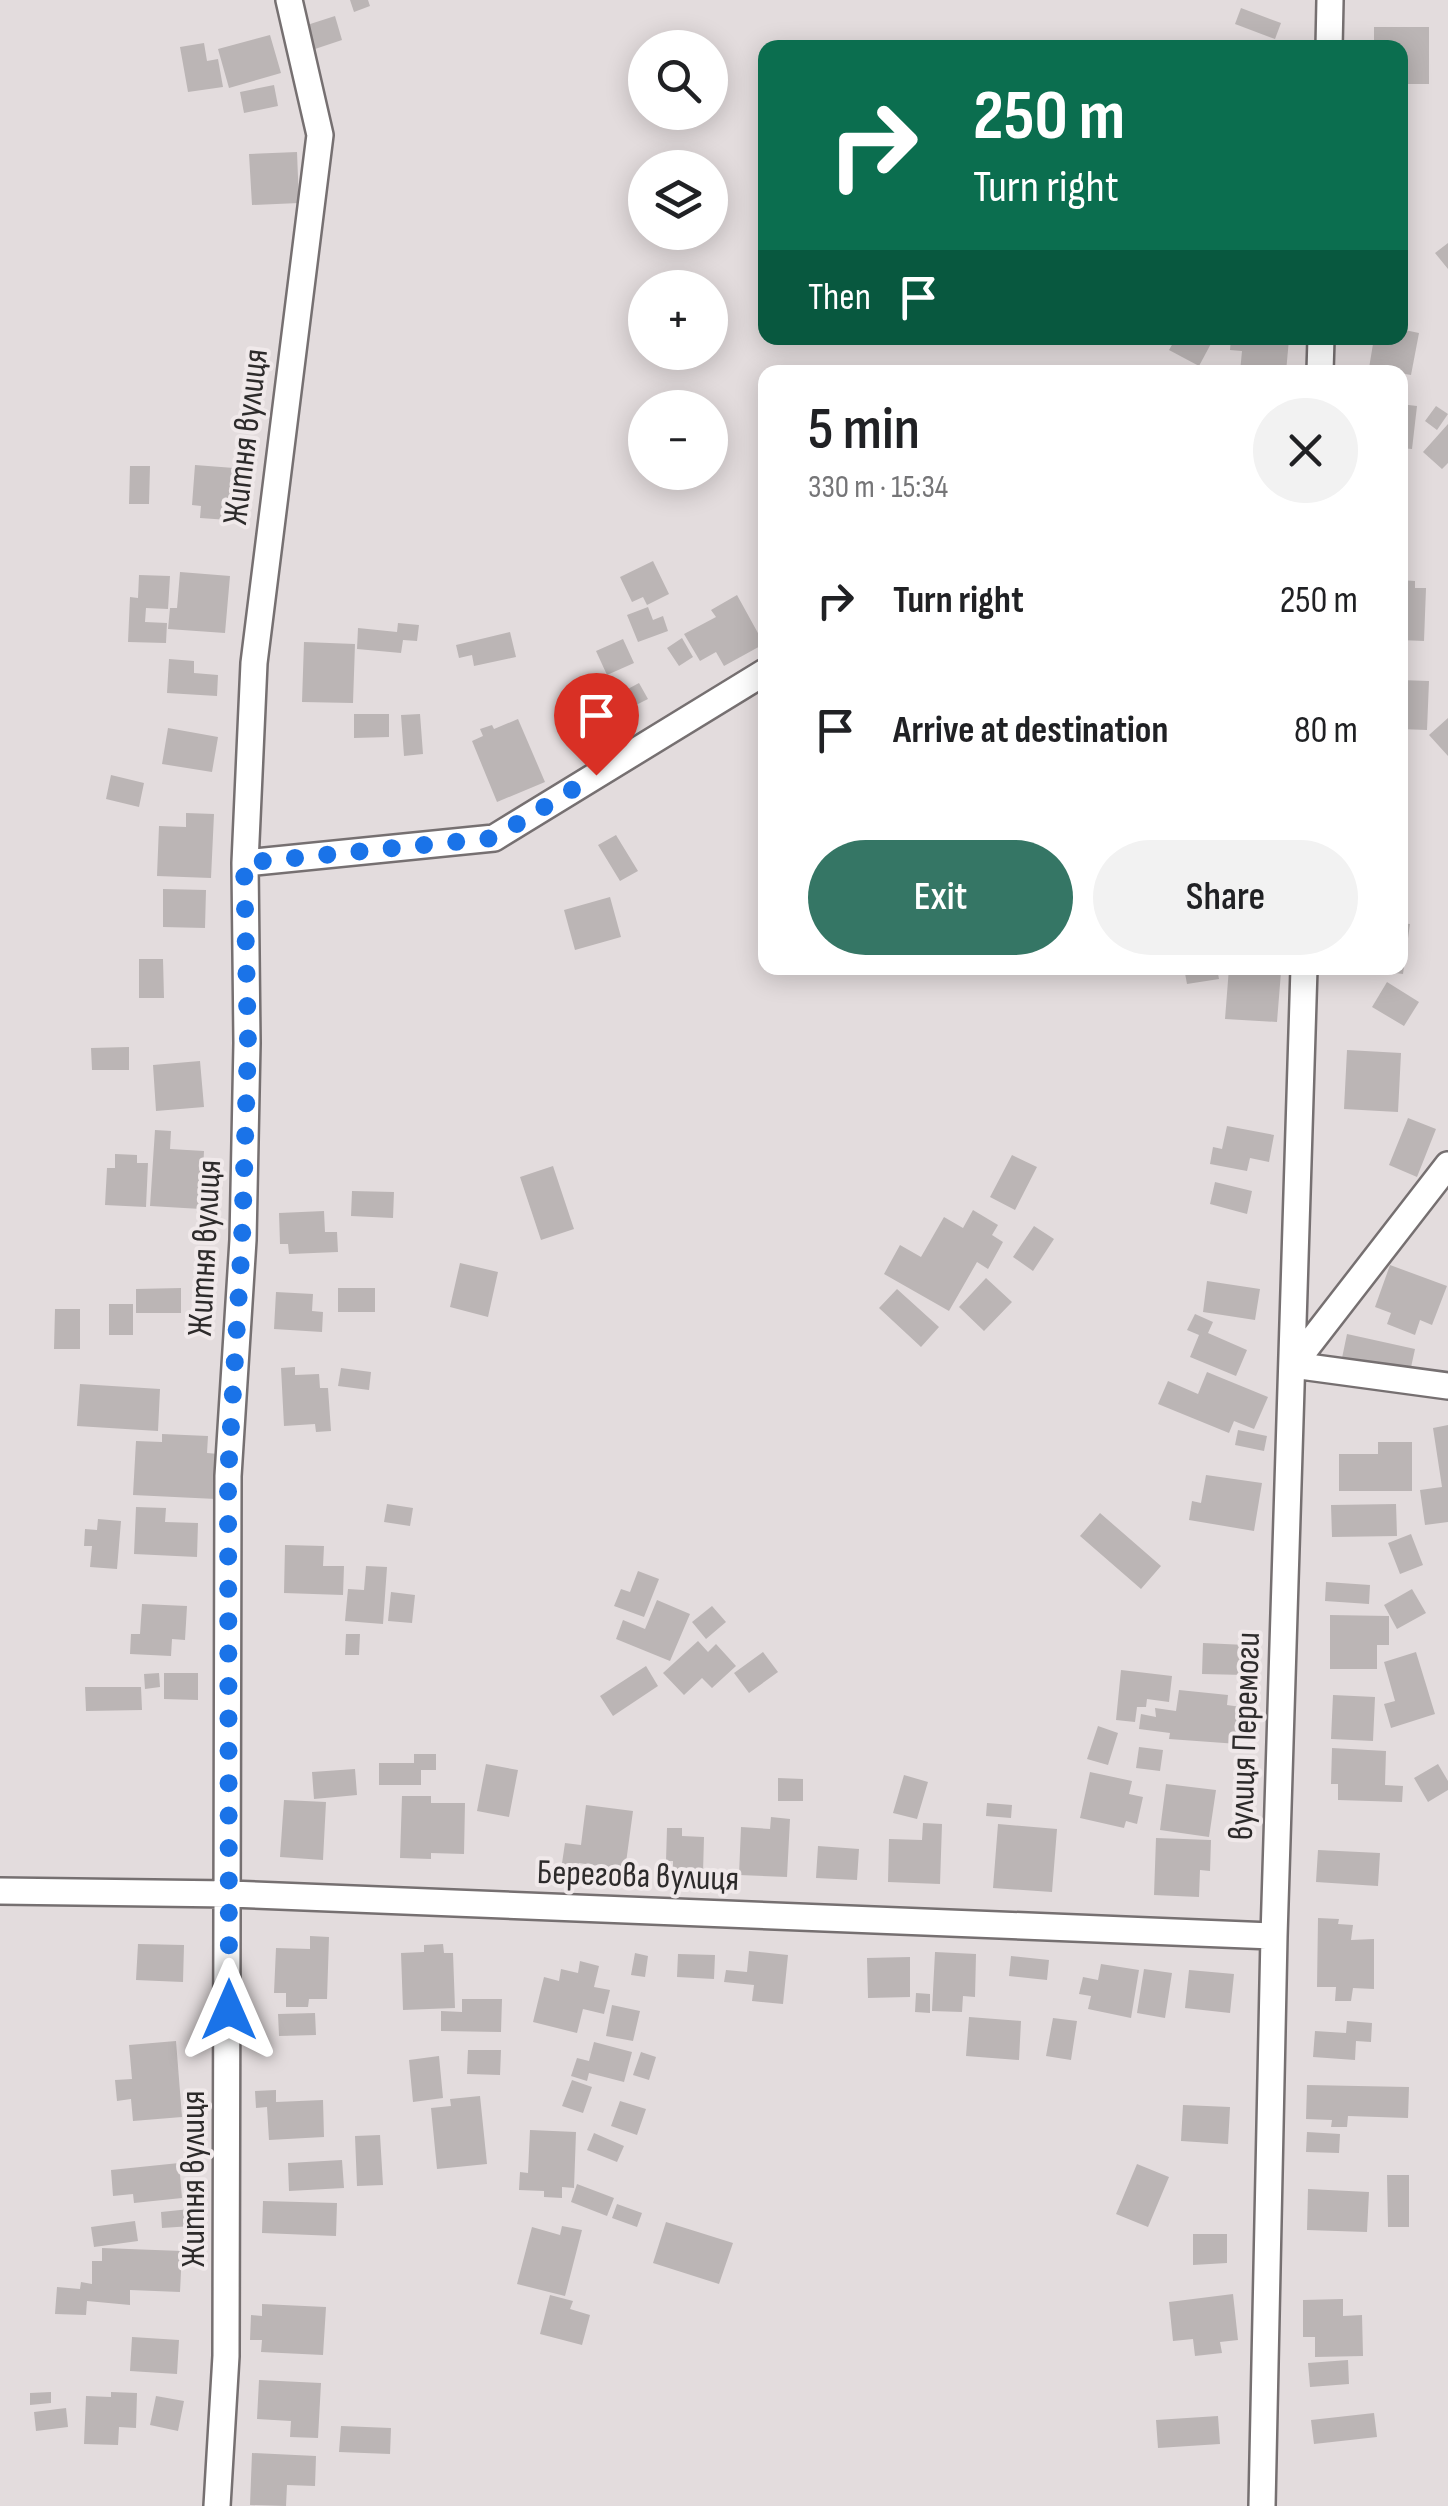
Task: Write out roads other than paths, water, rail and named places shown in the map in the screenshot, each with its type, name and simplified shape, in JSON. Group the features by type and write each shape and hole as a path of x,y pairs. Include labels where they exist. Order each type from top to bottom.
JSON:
{"street":[{"name":"Житня вулиця","path":"217,2506 226,2356 228,1476 242,1240 248,1043 244,863 254,663 320,136 289,0"},
{"path":"1329,40 1330,0"},
{"path":"244,863 494,838 758,676"},
{"name":"вулиця Перемоги","path":"1262,2506 1274,1936 1304,975"},
{"path":"1293,1365 1448,1165"},
{"path":"1293,1365 1448,1386"},
{"name":"Берегова вулиця","path":"0,1891 230,1894 1274,1936"}]}
